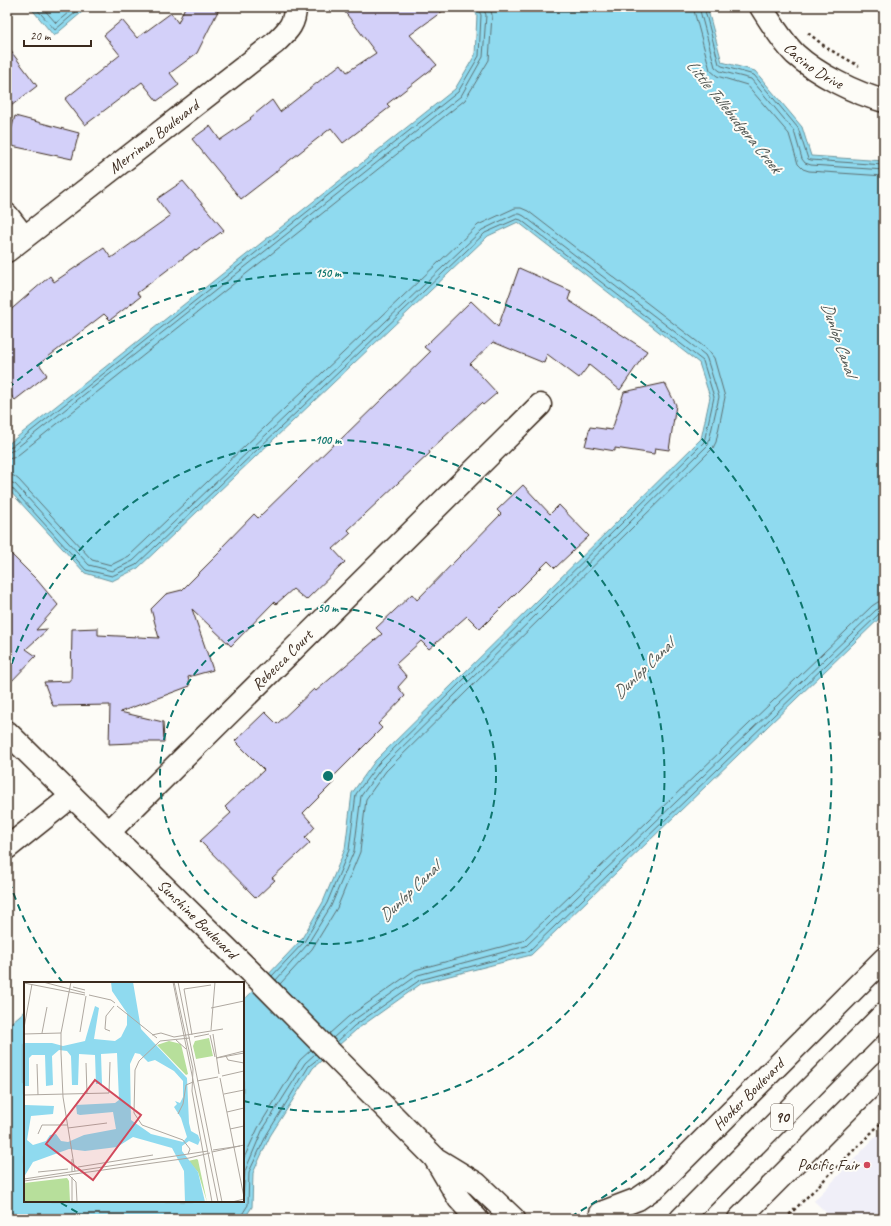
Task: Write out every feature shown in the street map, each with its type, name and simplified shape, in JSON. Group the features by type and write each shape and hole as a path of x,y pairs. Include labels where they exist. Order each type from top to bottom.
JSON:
{"street":[{"name":"Casino Drive","path":"761,7 779,34 795,54 815,70 846,86 884,101"},
{"name":"Merrimac Boulevard","path":"7,251 275,43 287,31 295,12"},
{"path":"7,215 24,237"},
{"name":"Rebecca Court","path":"109,832 540,405"},
{"name":"Sunshine Boulevard","path":"7,732 253,974 436,1159 477,1184 514,1219"},
{"path":"7,848 72,796"},
{"name":"Hooker Boulevard","path":"600,1213 638,1199 657,1186 884,959"},
{"name":"90","path":"681,1219 884,1014"},
{"path":"739,1219 884,1072"},
{"name":"Sunshine Boulevard","path":"436,1159 459,1199 477,1219"}],"path":[{"path":"805,30 827,48 864,69"},
{"path":"785,1219 884,1120"}],"shaded area":[{"name":"Pacific Fair","path":"884,1128 884,1219 833,1219 814,1201"}],"water":[{"path":"30,7 88,7 54,36"},
{"path":"473,7 707,7 722,62 755,71 802,127 811,156 884,161 884,614 531,955 422,983 356,1030 313,1068 270,1136 253,1173 252,1207 244,1219 7,1219 7,1026 24,1012 24,1202 244,1202 244,999 301,940 323,902 345,849 352,793 375,761 701,439 710,397 699,363 518,222 488,236 138,568 112,581 85,573 7,488 7,445 455,89 475,55 477,15"}],"building":[{"path":"185,7 220,7 197,53 170,73 179,85 157,101 142,82 85,125 65,99 120,55 104,35 122,20 137,38 171,13 178,23"},
{"path":"341,7 448,7 410,35 437,65 387,104 390,107 343,143 331,128 241,199 192,139 210,126 220,140 251,119 250,118 272,100 280,112 341,64 347,72 376,53"},
{"path":"7,46 37,86 7,109"},
{"path":"15,116 79,133 72,159 7,145"},
{"path":"183,181 224,230 196,250 195,249 137,293 140,297 110,320 104,314 39,364 47,375 15,400 7,391 7,313 50,276 54,282 104,248 111,258 170,216 157,199"},
{"path":"519,268 571,291 568,300 647,351 620,390 589,365 579,378 547,354 544,363 493,342 470,364 497,393 483,405 481,403 348,530 351,533 333,549 345,562 306,600 293,589 276,604 274,602 231,646 192,609 213,670 188,677 190,686 120,712 163,722 164,742 109,744 110,705 53,706 44,682 71,681 72,629 98,628 98,635 159,638 151,609 166,594 182,590 223,549 222,547 254,514 258,518 337,441 338,442 430,352 424,347 471,301 498,327"},
{"path":"665,383 676,405 669,450 655,448 654,454 615,448 615,451 585,446 590,427 612,430 624,392"},
{"path":"523,485 550,514 559,505 589,536 555,568 548,561 480,629 467,616 429,649 421,641 396,664 407,677 398,687 405,696 378,724 382,728 331,779 334,782 303,813 315,827 305,838 310,843 272,878 275,880 256,898 200,841 231,813 225,807 264,770 235,741 265,712 277,724 314,689 316,691 382,634 376,628 412,594 417,600 501,514 497,510"},
{"path":"7,550 37,580 58,605 36,630 48,629 26,649 36,656 7,686"}],"place":[{"name":"Pacific Fair","path":"867,1165"}],"water label":[{"name":"Little Tallebudgera Creek","path":"734,116"},
{"name":"Dunlop Canal","path":"839,339"},
{"name":"Dunlop Canal","path":"643,669"},
{"name":"Dunlop Canal","path":"409,892"}]}
